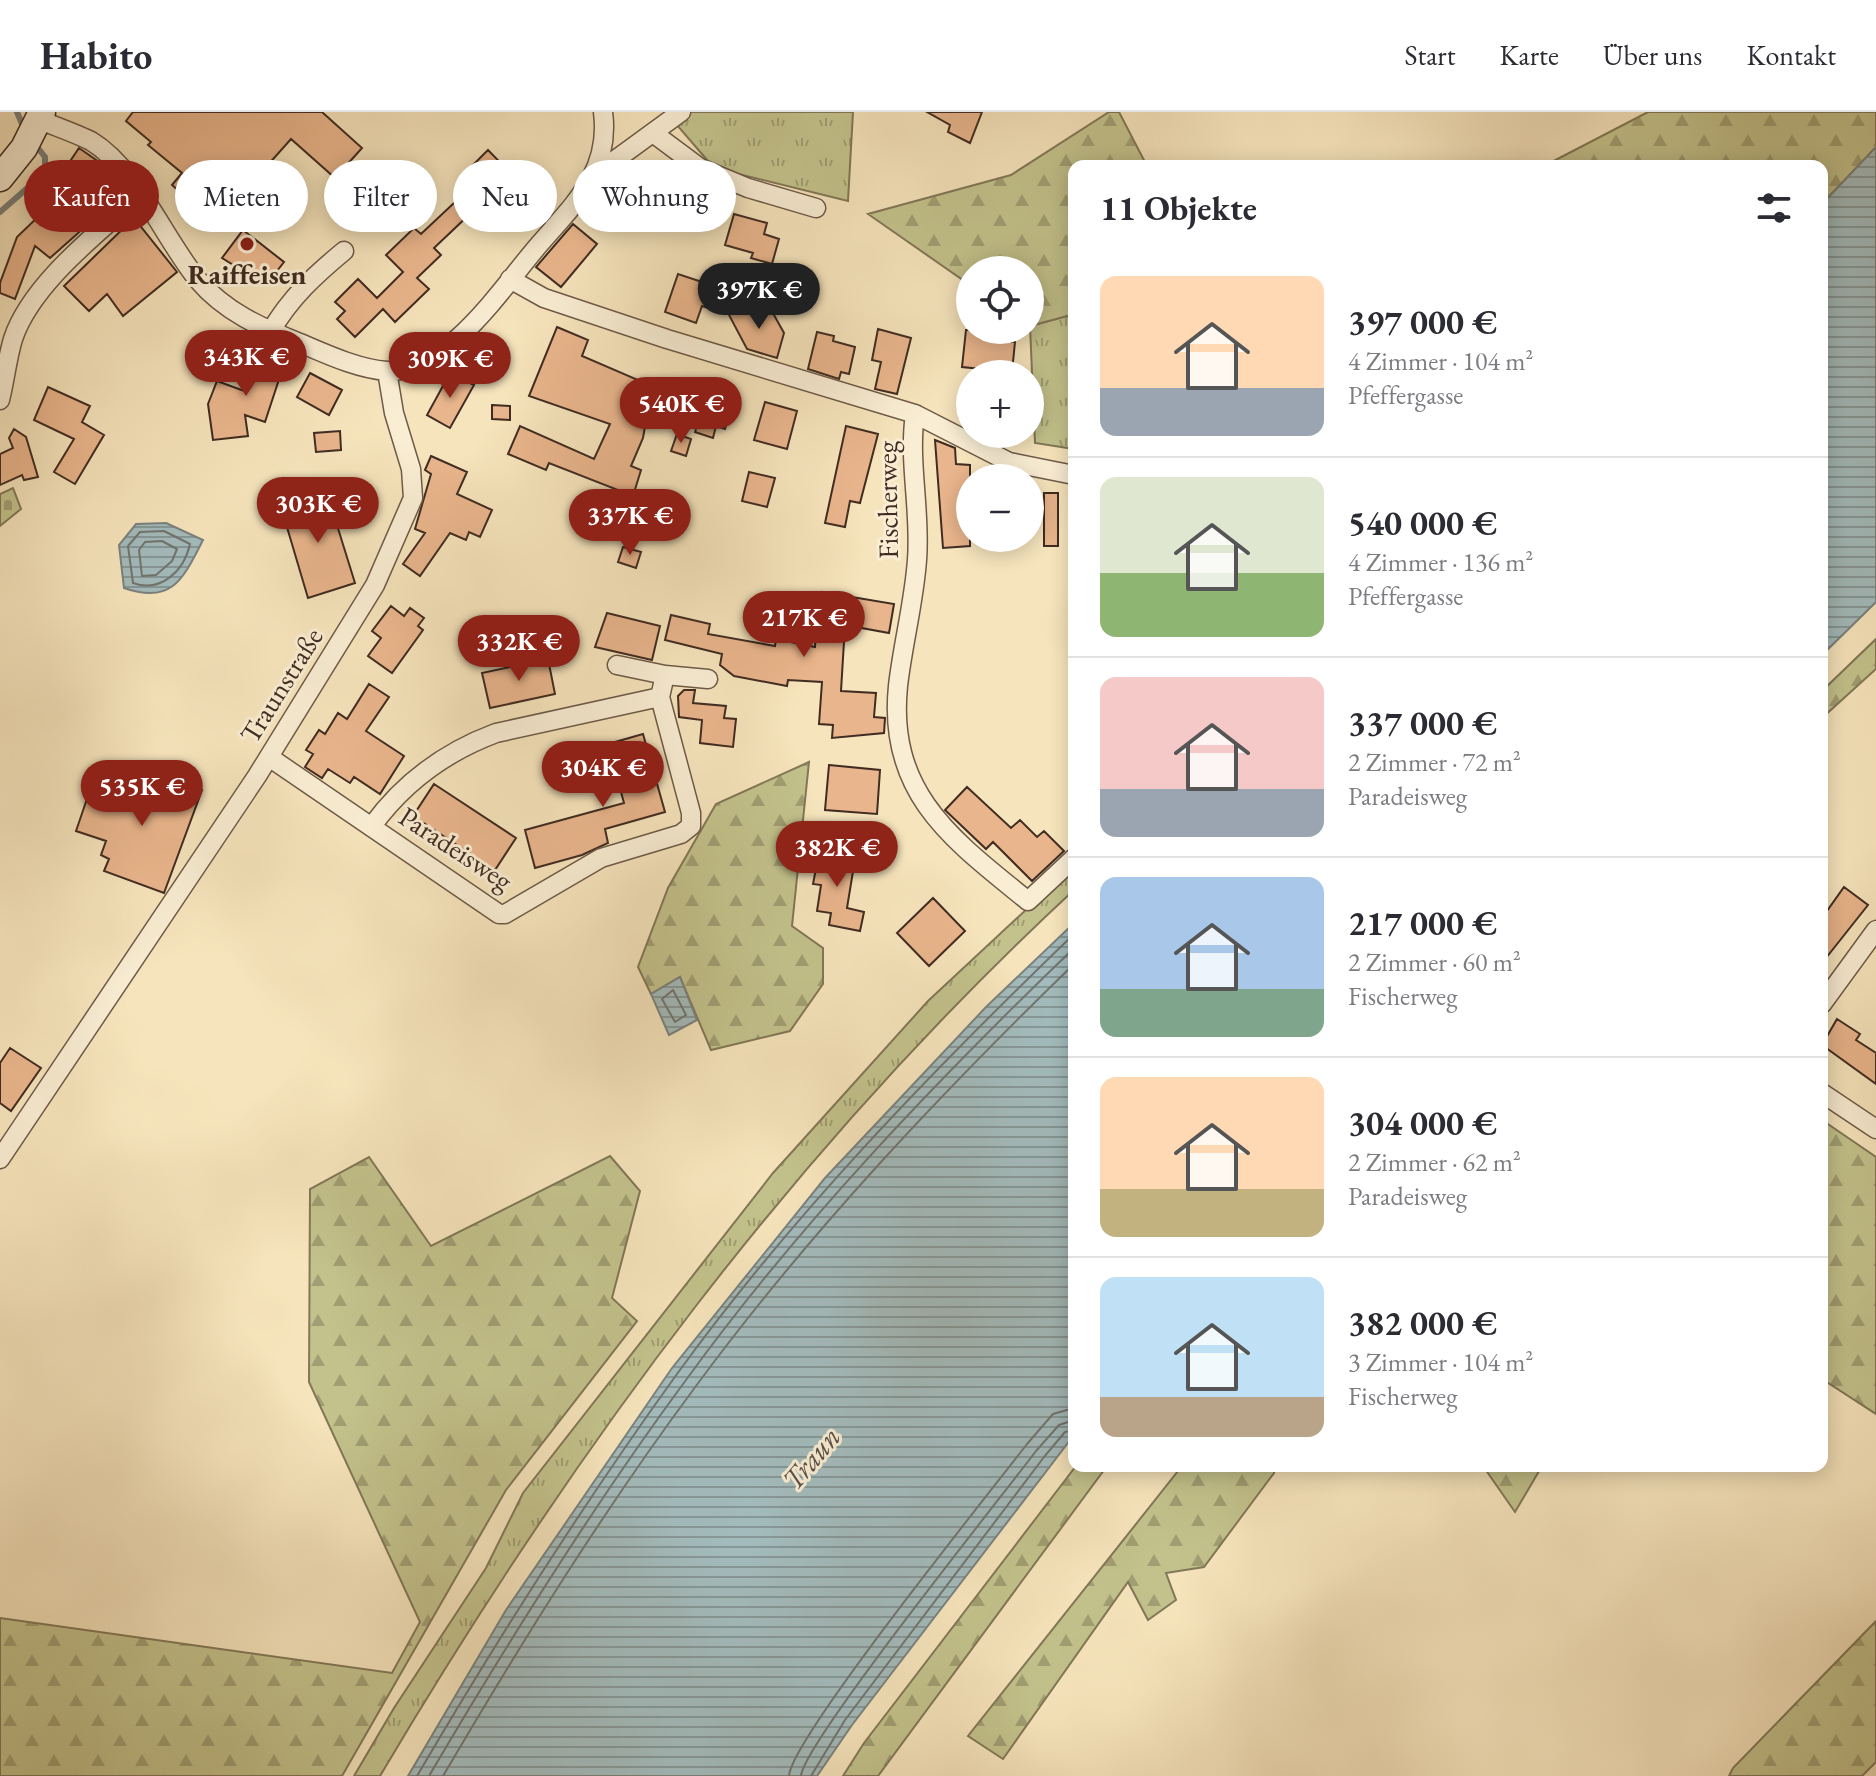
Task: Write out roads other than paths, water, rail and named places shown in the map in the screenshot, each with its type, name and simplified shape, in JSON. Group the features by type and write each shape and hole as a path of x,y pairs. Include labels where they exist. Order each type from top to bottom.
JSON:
{"main road":[{"path":"0,178 24,148 41,116"}],"street":[{"path":"599,160 606,130 603,112"},
{"path":"615,160 681,112"},
{"path":"41,116 100,149 110,160"},
{"path":"653,133 700,168 748,188 816,208"},
{"path":"159,223 197,278 215,298 271,331 337,359 387,371 412,367 456,341 573,202"},
{"path":"0,400 14,337 42,290 100,232"},
{"path":"271,331 283,310 308,281 344,251"},
{"path":"510,279 544,298 667,339 915,414 1009,462 1068,474"},
{"name":"Traunstraße","path":"0,1159 269,757 375,585 413,498 411,469 394,413 387,371"},
{"name":"Fischerweg","path":"915,414 913,440 919,542 897,713 905,768 920,800 935,818 1028,901 1068,864"},
{"path":"617,665 665,675 708,679"},
{"name":"Paradeisweg","path":"269,757 499,914 512,912 601,858 681,834 691,826 691,813 660,697 665,675"},
{"name":"Paradeisweg","path":"372,826 403,787 473,742 496,733 660,697"},
{"path":"1828,996 1876,930"},
{"path":"1828,1097 1876,1129"}],"water":[{"path":"1876,147 1876,602 1828,649 1828,198"},
{"path":"166,523 203,540 182,577 165,591 140,592 124,588 119,545 136,524"},
{"name":"Traun","path":"1068,929 1068,1443 852,1725 817,1776 408,1776 506,1610 672,1368 825,1178 986,1007"},
{"path":"680,977 697,1020 669,1035 651,994"}],"waterway":[{"path":"17,112 25,131"},
{"path":"0,212 32,184 45,167 45,157 34,143"}],"place":[{"name":"Raiffeisen","path":"247,244"}]}
